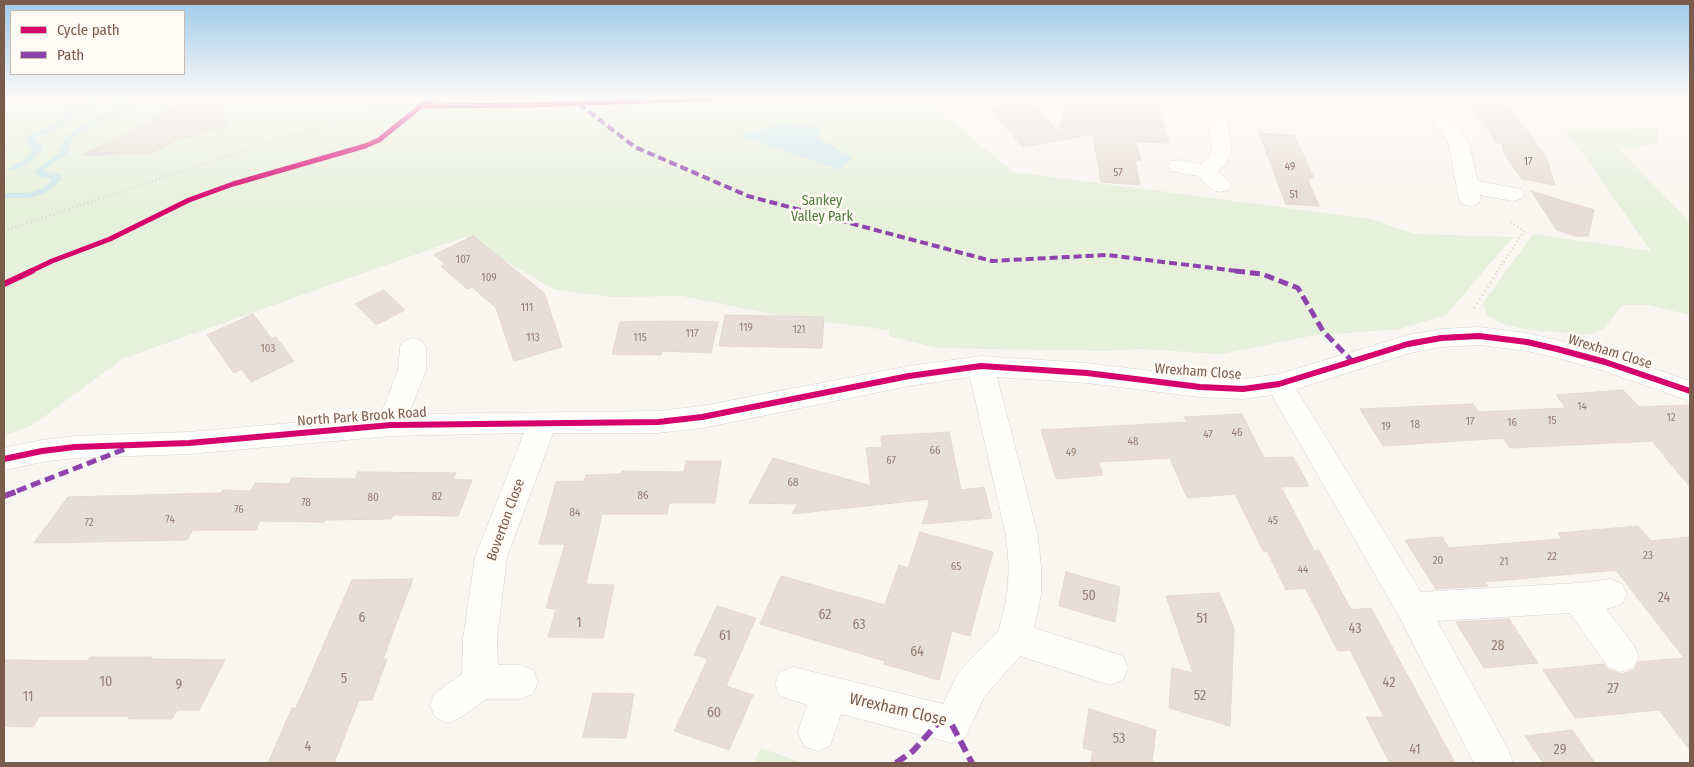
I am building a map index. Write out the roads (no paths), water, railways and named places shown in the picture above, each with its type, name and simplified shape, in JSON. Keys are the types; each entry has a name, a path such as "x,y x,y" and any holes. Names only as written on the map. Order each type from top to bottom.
{"street":[{"path":"1179,166 1213,178 1222,151 1219,133"},
{"path":"1451,133 1458,141 1469,193 1513,194"},
{"name":"Wrexham Close","path":"753,407 908,376 981,366 1087,373 1200,387 1243,389 1279,384 1408,344 1441,338 1479,336 1557,349 1605,362 1690,391"},
{"name":"North Park Brook Road","path":"391,425 412,370 413,346"},
{"name":"Wrexham Close","path":"793,684 952,725 971,685 1014,638 1024,595 1025,567 1022,536 981,366"},
{"path":"1279,384 1412,607 1494,763"},
{"name":"North Park Brook Road","path":"4,459 42,451 75,447 189,444 391,425 658,422 702,417 753,407"},
{"name":"Boverton Close","path":"480,682 480,639 491,557 543,422"},
{"path":"1412,607 1594,596 1621,656"},
{"path":"1014,638 1110,668"},
{"path":"448,705 480,682 520,682"},
{"path":"817,732 829,694"}],"water":[{"path":"35,133 46,133 35,138 35,141 41,144 42,149 33,160 16,170 9,169 25,159 32,151 31,147 24,141 28,136"},
{"path":"71,133 79,133 72,140 69,152 45,169 45,171 61,175 62,180 45,193 29,198 4,198 4,193 30,193 45,187 51,182 51,179 35,175 34,171 59,153 63,141"},
{"path":"750,133 819,133 820,139 852,157 840,170 740,136"}],"park label":[{"name":"Sankey Valley Park","path":"822,210"}]}
